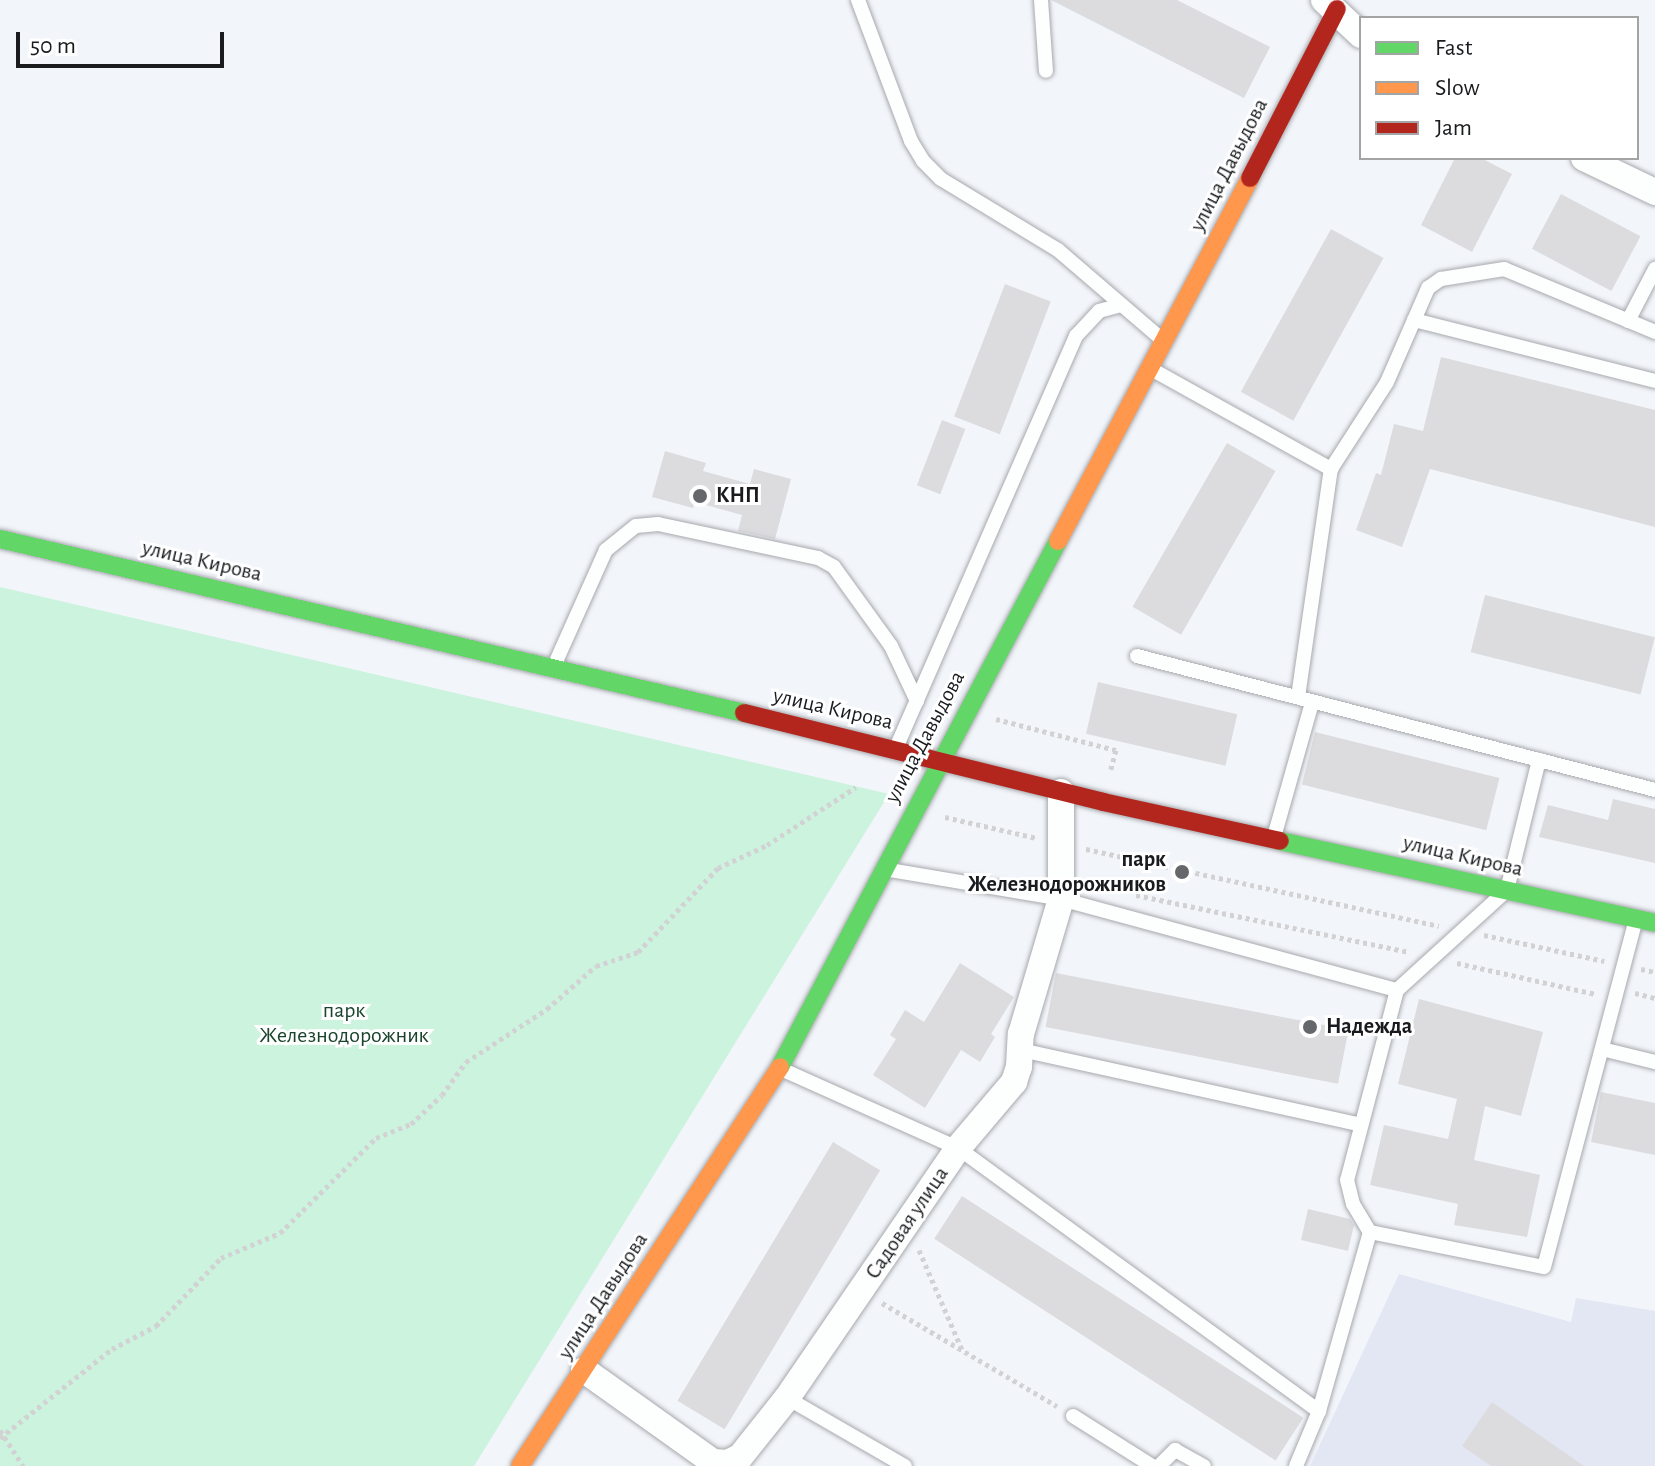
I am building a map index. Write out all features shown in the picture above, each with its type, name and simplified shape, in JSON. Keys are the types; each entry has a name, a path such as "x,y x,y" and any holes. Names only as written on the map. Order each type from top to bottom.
{"main road":[{"name":"улица Давыдова","path":"520,1466 779,1068 940,759 1165,342 1333,3"},
{"name":"улица Кирова","path":"0,539 895,748 1061,792 1646,921"}],"street":[{"path":"1333,3 1359,33"},
{"path":"1588,160 1655,192"},
{"name":"Садовая улица","path":"584,1370 713,1462 727,1463 740,1457 787,1398 958,1148 1014,1082 1021,1034 1061,899 1061,792"}],"lane":[{"path":"858,0 911,141 923,161 941,179 1058,250 1165,342"},
{"path":"1041,0 1046,71"},
{"path":"1273,839 1305,700 1331,469 1387,382 1428,288 1441,279 1504,269 1655,332"},
{"path":"1628,321 1655,269"},
{"path":"895,748 1076,336 1099,311 1121,305"},
{"path":"1414,320 1655,381"},
{"path":"1151,368 1331,469"},
{"path":"552,669 606,550 636,526 658,524 818,558 834,567 897,655 917,701"},
{"path":"1137,656 1655,790"},
{"path":"1296,1466 1319,1411 1370,1232 1353,1204 1347,1180 1397,990 1507,890 1539,760"},
{"path":"882,869 1061,899 1397,990"},
{"path":"1370,1232 1544,1267 1624,966 1646,921"},
{"path":"1602,1049 1655,1062"},
{"path":"1021,1050 1361,1125"},
{"path":"779,1068 958,1148 1319,1411"},
{"path":"787,1398 905,1466"},
{"path":"1073,1416 1152,1466"},
{"path":"1159,1466 1175,1450 1204,1466"}],"path":[{"path":"23,1466 1,1434 112,1349 156,1326 221,1258 280,1233 376,1138 411,1124 442,1095 466,1062 547,1009 596,966 638,952 718,868 767,845 856,787"},
{"path":"913,810 1655,972"},
{"path":"1123,892 1616,998"},
{"path":"899,1235 923,1253 962,1350"},
{"path":"861,1291 1073,1416"}],"shaded area":[{"path":"1399,1274 1571,1322 1576,1298 1655,1311 1655,1466 1310,1466"}],"green space":[{"name":"парк Железнодорожник","path":"0,587 889,794 474,1466 0,1466"}],"building":[{"path":"1051,0 1177,0 1270,47 1244,98"},
{"path":"1454,160 1485,160 1512,174 1472,252 1421,225"},
{"path":"1561,194 1640,236 1611,291 1532,249"},
{"path":"1331,229 1383,258 1293,421 1241,392"},
{"path":"1005,284 1051,302 1000,434 954,417"},
{"path":"1441,357 1655,410 1655,527 1430,469 1402,547 1356,530 1376,473 1381,475 1394,424 1423,431"},
{"path":"942,420 965,429 940,494 917,485"},
{"path":"1227,443 1275,471 1181,635 1132,607"},
{"path":"665,451 706,463 703,471 750,484 754,469 791,479 775,539 738,531 742,515 695,502 693,508 652,497"},
{"path":"1485,595 1655,637 1641,695 1471,652"},
{"path":"1098,682 1237,714 1225,766 1086,734"},
{"path":"1315,732 1499,778 1486,830 1302,784"},
{"path":"1613,799 1655,809 1655,863 1539,837 1548,805 1608,820"},
{"path":"960,963 1014,997 991,1034 995,1037 980,1062 961,1050 925,1108 873,1075 896,1039 890,1035 905,1010 924,1022"},
{"path":"1056,973 1349,1030 1338,1084 1046,1027"},
{"path":"1419,999 1543,1032 1521,1116 1485,1106 1474,1160 1540,1175 1527,1237 1454,1225 1458,1204 1370,1185 1384,1125 1448,1139 1457,1099 1398,1084"},
{"path":"1601,1092 1655,1103 1655,1155 1591,1142"},
{"path":"833,1142 880,1170 725,1429 677,1401"},
{"path":"962,1196 1303,1418 1276,1460 934,1239"},
{"path":"1308,1209 1350,1219 1354,1225 1348,1251 1301,1240"},
{"path":"1492,1402 1584,1466 1491,1466 1462,1446"}],"traffic: fast":[{"path":"0,539 744,713"},
{"path":"780,1067 1058,541"},
{"path":"1280,841 1655,923"}],"traffic: slow":[{"path":"1058,541 1250,178"},
{"path":"520,1466 780,1067"}],"traffic: jam":[{"path":"1250,178 1337,9"},
{"path":"744,713 1103,802 1280,841"}],"place":[{"name":"КНП","path":"700,496"},
{"name":"парк Железнодорожников","path":"1182,872"},
{"name":"Надежда","path":"1310,1027"}]}
